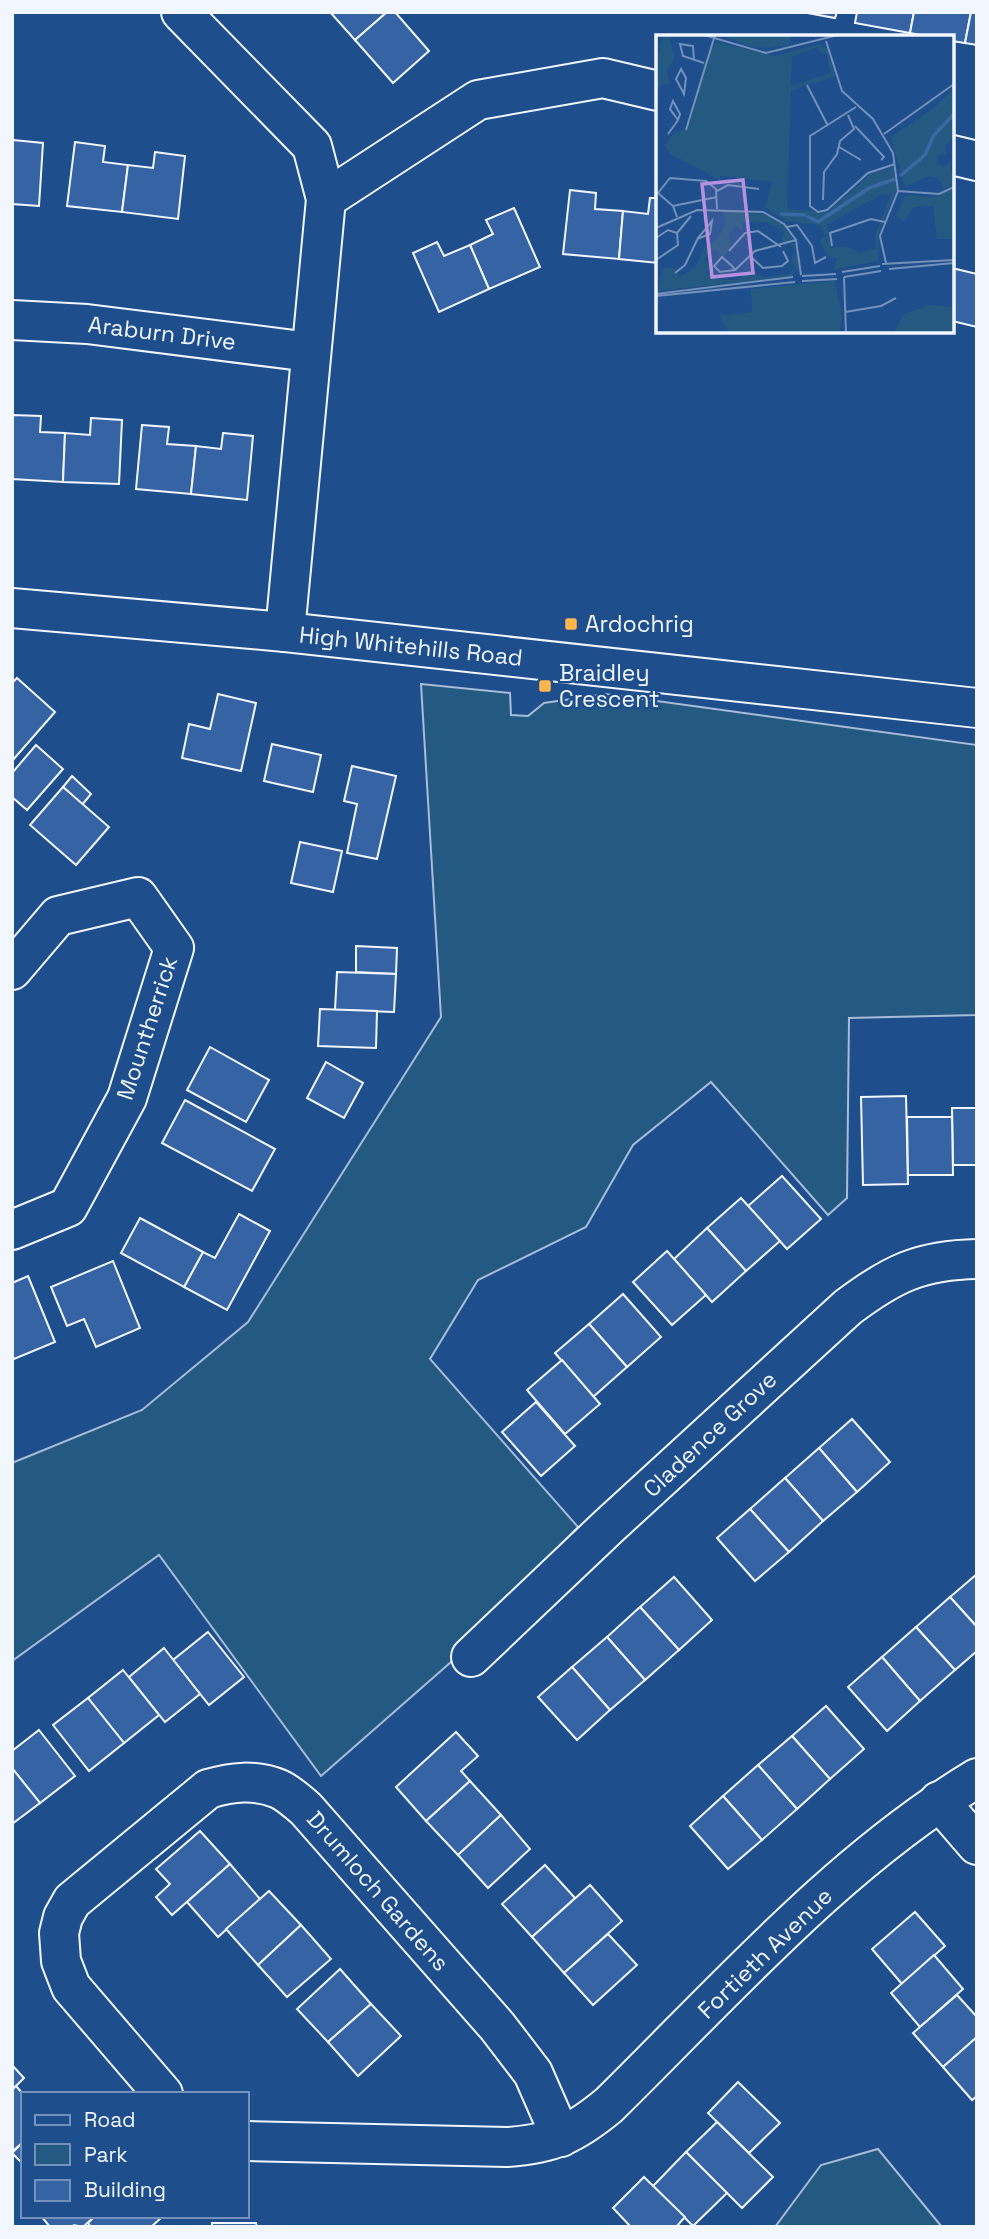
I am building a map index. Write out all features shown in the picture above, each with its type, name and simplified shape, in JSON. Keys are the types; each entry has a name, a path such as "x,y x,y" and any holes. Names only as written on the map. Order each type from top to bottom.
{"street":[{"path":"181,12 312,146 326,199 285,632"},
{"path":"326,199 478,100 604,78 656,90"},
{"path":"954,155 977,161"},
{"name":"Araburn Drive","path":"12,320 87,324 310,352"},
{"name":"High Whitehills Road","path":"12,608 285,632 977,708"},
{"name":"Mountherrick","path":"12,970 58,916 138,897 174,948 127,1098 68,1207 12,1230"},
{"name":"Cladence Grove","path":"471,1657 610,1525 848,1307 876,1286 900,1273 930,1264 977,1259"},
{"name":"Fortieth Avenue","path":"561,2137 585,2125 609,2105 788,1927 871,1853 939,1801 977,1778"},
{"name":"Drumloch Gardens","path":"161,2092 71,1987 61,1961 59,1933 63,1917 72,1901 208,1789 232,1782 255,1782 281,1789 306,1808 497,2026 533,2073 561,2137"},
{"path":"939,1801 977,1845"},
{"path":"248,2141 507,2147 535,2146 561,2137"}],"green space":[{"path":"421,684 510,693 511,715 528,716 544,703 606,694 977,745 977,1015 849,1018 847,1198 828,1215 711,1082 633,1145 586,1227 478,1280 430,1359 578,1527 451,1662 321,1776 159,1555 12,1661 12,1463 142,1410 248,1322 441,1017"},
{"path":"878,2149 942,2227 775,2227 821,2165"}],"building":[{"path":"330,12 387,12 355,40"},
{"path":"387,12 395,12 429,51 393,83 355,40"},
{"path":"802,12 837,12 835,18"},
{"path":"857,12 914,12 910,33 855,23"},
{"path":"914,12 971,12 965,43 954,41 954,35 910,33"},
{"path":"971,12 977,12 977,45 965,43"},
{"path":"13,140 43,143 39,206 12,204"},
{"path":"75,142 105,146 103,162 128,165 122,212 67,206"},
{"path":"155,152 185,156 178,219 122,212 128,165 153,168"},
{"path":"570,190 596,193 595,209 623,211 619,259 563,254"},
{"path":"650,198 656,198 656,263 619,259 623,211 648,214"},
{"path":"514,208 540,267 489,289 470,245 493,234 486,220"},
{"path":"437,242 444,256 470,245 489,289 439,312 413,253"},
{"path":"954,268 977,274 977,327 954,321"},
{"path":"12,415 41,416 40,432 65,433 63,482 12,479"},
{"path":"91,418 122,420 119,484 63,482 65,433 90,435"},
{"path":"142,425 169,427 167,444 196,446 191,494 136,489"},
{"path":"223,433 253,436 247,500 191,494 196,446 221,449"},
{"path":"17,678 55,712 12,761 12,683"},
{"path":"218,694 256,703 241,771 182,758 189,724 210,729"},
{"path":"272,744 321,755 313,792 264,781"},
{"path":"36,745 63,769 27,810 12,797 12,773"},
{"path":"352,766 396,776 377,859 347,853 357,804 344,801"},
{"path":"72,776 91,794 82,805 63,787"},
{"path":"63,787 109,827 76,865 30,825"},
{"path":"300,842 342,851 333,892 291,883"},
{"path":"356,946 397,948 396,974 356,972"},
{"path":"337,972 396,974 394,1012 335,1010"},
{"path":"320,1009 377,1011 376,1048 318,1046"},
{"path":"210,1047 269,1080 246,1122 187,1090"},
{"path":"326,1062 363,1083 344,1118 307,1098"},
{"path":"906,1096 908,1184 863,1185 861,1097"},
{"path":"185,1100 275,1149 252,1191 162,1143"},
{"path":"952,1108 977,1108 977,1165 953,1165"},
{"path":"907,1117 952,1117 953,1175 908,1175"},
{"path":"782,1176 821,1219 787,1249 748,1206"},
{"path":"741,1198 780,1241 746,1271 707,1228"},
{"path":"239,1214 270,1231 227,1310 184,1287 203,1252 215,1258"},
{"path":"140,1218 203,1252 184,1287 121,1253"},
{"path":"707,1228 746,1271 712,1302 674,1259"},
{"path":"667,1251 706,1295 672,1325 633,1282"},
{"path":"113,1261 140,1328 96,1347 84,1319 67,1326 51,1287"},
{"path":"28,1276 55,1342 14,1359 12,1283"},
{"path":"623,1294 661,1337 627,1367 589,1324"},
{"path":"589,1324 627,1367 593,1397 555,1353"},
{"path":"562,1360 600,1404 565,1434 527,1390"},
{"path":"536,1402 575,1446 541,1476 502,1432"},
{"path":"852,1419 890,1462 857,1492 819,1448"},
{"path":"819,1448 857,1492 823,1521 785,1478"},
{"path":"785,1478 823,1521 789,1552 750,1509"},
{"path":"750,1509 789,1552 755,1581 717,1538"},
{"path":"977,1574 977,1627 950,1597"},
{"path":"674,1577 712,1620 679,1650 640,1607"},
{"path":"950,1597 977,1627 977,1651 955,1670 916,1627"},
{"path":"640,1607 679,1650 645,1680 607,1637"},
{"path":"916,1627 955,1670 920,1701 882,1657"},
{"path":"208,1632 244,1677 209,1705 173,1660"},
{"path":"607,1637 645,1680 610,1710 572,1667"},
{"path":"164,1648 200,1694 165,1722 129,1677"},
{"path":"882,1657 920,1701 887,1731 848,1687"},
{"path":"572,1667 610,1710 577,1740 538,1697"},
{"path":"123,1670 159,1715 124,1743 88,1698"},
{"path":"88,1698 124,1743 89,1771 53,1725"},
{"path":"826,1706 864,1749 830,1779 792,1736"},
{"path":"39,1730 75,1776 40,1803 12,1768 12,1751"},
{"path":"456,1732 478,1756 461,1771 470,1781 426,1821 396,1787"},
{"path":"792,1736 830,1779 797,1809 758,1765"},
{"path":"758,1765 797,1809 762,1840 723,1796"},
{"path":"12,1768 40,1803 12,1824"},
{"path":"470,1781 501,1815 458,1855 426,1821"},
{"path":"723,1796 762,1840 728,1869 690,1826"},
{"path":"501,1815 530,1849 488,1888 458,1855"},
{"path":"200,1831 230,1864 172,1915 156,1897 170,1884 156,1869"},
{"path":"230,1864 260,1899 218,1937 187,1902"},
{"path":"545,1865 575,1898 532,1937 502,1904"},
{"path":"590,1885 622,1921 564,1973 532,1937"},
{"path":"269,1891 301,1925 258,1965 226,1929"},
{"path":"915,1912 945,1946 902,1984 872,1949"},
{"path":"301,1925 331,1959 287,1997 258,1965"},
{"path":"608,1934 637,1965 593,2005 564,1973"},
{"path":"934,1955 963,1989 920,2027 891,1993"},
{"path":"340,1969 371,2004 328,2042 297,2009"},
{"path":"957,1995 977,2017 977,2037 943,2067 913,2033"},
{"path":"371,2004 401,2036 358,2076 328,2042"},
{"path":"977,2037 977,2096 972,2100 943,2067"},
{"path":"12,2065 24,2078 12,2090"},
{"path":"738,2082 780,2123 749,2153 708,2113"},
{"path":"16,2086 21,2092 21,2144 12,2152 12,2090"},
{"path":"717,2122 773,2177 742,2208 686,2152"},
{"path":"21,2144 21,2162 12,2153"},
{"path":"686,2152 727,2193 693,2226 653,2186"},
{"path":"644,2177 685,2217 676,2227 631,2227 613,2208"},
{"path":"43,2218 93,2218 83,2227 50,2227"},
{"path":"93,2218 161,2218 151,2227 91,2227 88,2223"},
{"path":"212,2223 256,2223 257,2227 212,2227"}],"place":[{"name":"Ardochrig","path":"571,624"},
{"name":"Braidley Crescent","path":"545,686"}]}
